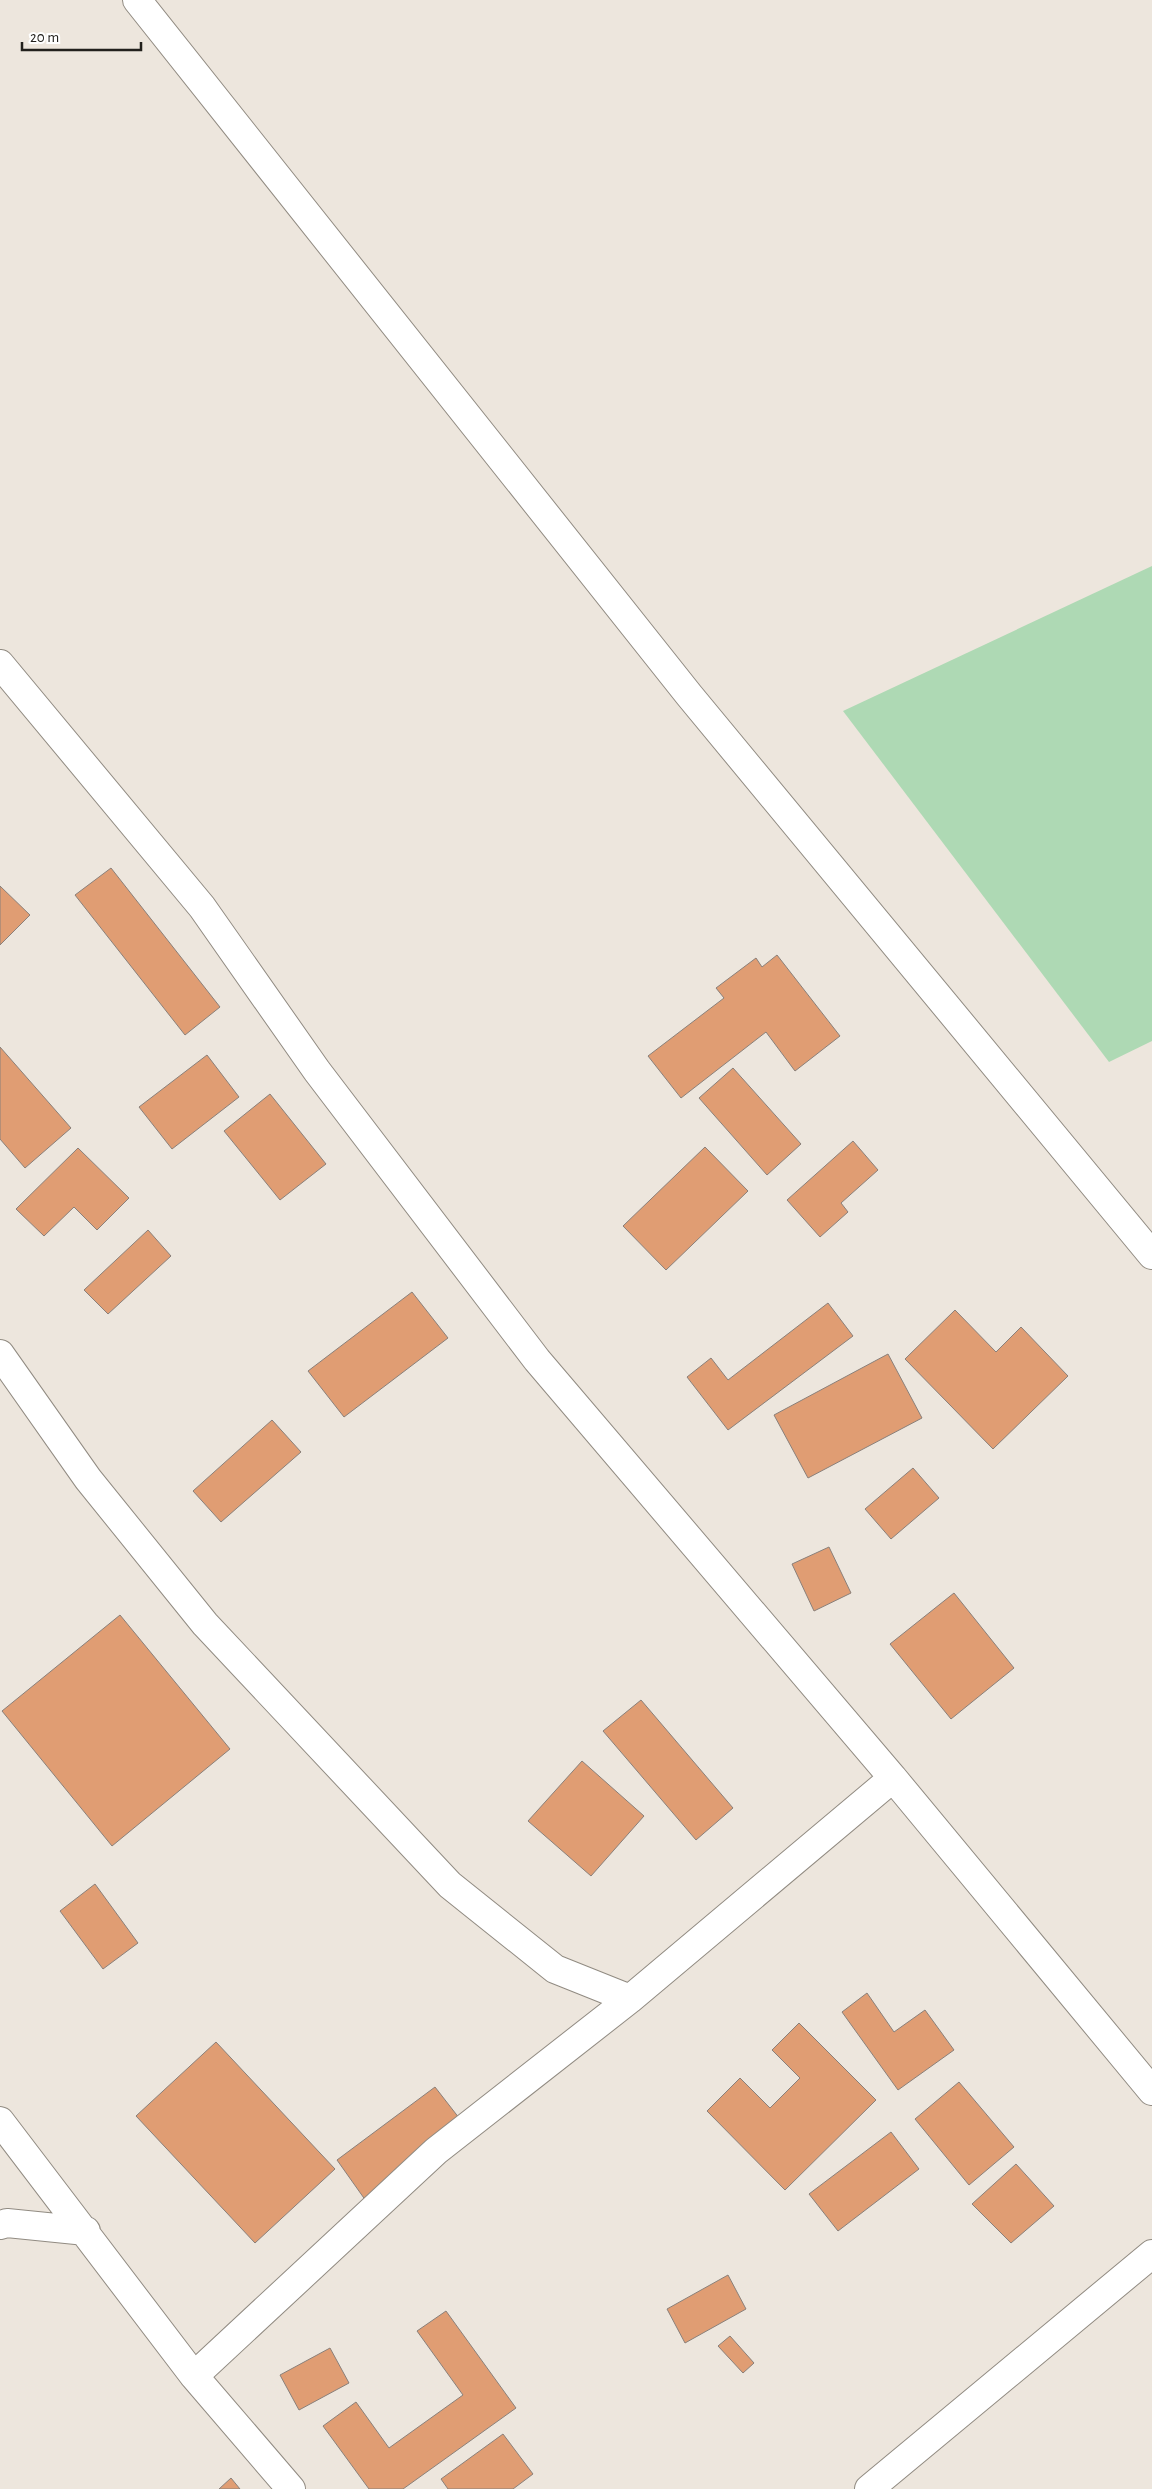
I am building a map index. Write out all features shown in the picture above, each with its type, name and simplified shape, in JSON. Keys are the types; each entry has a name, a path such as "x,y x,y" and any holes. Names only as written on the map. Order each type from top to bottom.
{"street":[{"path":"137,0 689,695 1152,1255"},
{"path":"0,664 202,907 317,1071 537,1360 893,1778 1152,2091"},
{"path":"0,1354 88,1479 205,1624 450,1885 555,1970 630,1999"},
{"path":"194,2376 436,2151 630,1999 893,1778"},
{"path":"0,2121 86,2231 194,2376 291,2489"},
{"path":"0,2225 7,2223 86,2231"},
{"path":"870,2489 1152,2254"}],"green space":[{"path":"1152,566 1152,1041 1109,1062 843,711"}],"building":[{"path":"111,868 220,1007 185,1035 75,895"},
{"path":"0,886 30,915 0,945"},
{"path":"777,955 840,1036 795,1071 766,1032 681,1098 648,1056 724,998 716,988 756,958 762,967"},
{"path":"0,1047 71,1128 25,1168 0,1139"},
{"path":"207,1055 239,1097 172,1149 139,1107"},
{"path":"733,1068 801,1144 767,1175 699,1098"},
{"path":"270,1094 326,1164 280,1200 224,1131"},
{"path":"853,1141 878,1170 841,1203 848,1212 820,1237 787,1200"},
{"path":"705,1147 748,1191 666,1270 623,1226"},
{"path":"78,1148 129,1198 97,1230 74,1207 44,1236 16,1209"},
{"path":"148,1230 171,1256 108,1314 84,1290"},
{"path":"412,1292 448,1338 344,1417 308,1371"},
{"path":"828,1303 853,1336 728,1430 687,1377 711,1358 728,1380"},
{"path":"955,1310 996,1352 1021,1327 1068,1376 993,1449 905,1359"},
{"path":"888,1354 922,1418 808,1478 774,1415"},
{"path":"272,1420 301,1452 221,1522 193,1491"},
{"path":"913,1468 939,1498 891,1539 865,1509"},
{"path":"829,1547 851,1593 814,1611 792,1564"},
{"path":"954,1593 1014,1668 951,1719 890,1644"},
{"path":"120,1615 230,1749 112,1846 2,1711"},
{"path":"641,1700 733,1808 696,1840 603,1731"},
{"path":"582,1761 644,1816 591,1876 528,1821"},
{"path":"95,1884 138,1943 103,1969 60,1911"},
{"path":"867,1993 894,2032 925,2010 954,2050 898,2090 842,2012"},
{"path":"799,2023 876,2100 785,2190 707,2111 740,2078 770,2108 800,2078 772,2050"},
{"path":"216,2042 335,2169 255,2243 136,2116"},
{"path":"959,2082 1014,2147 969,2185 915,2119"},
{"path":"435,2087 463,2123 366,2201 337,2160"},
{"path":"891,2132 919,2169 838,2231 809,2194"},
{"path":"1016,2164 1054,2206 1011,2243 972,2204"},
{"path":"728,2275 746,2309 685,2343 667,2309"},
{"path":"446,2311 516,2408 403,2489 369,2489 323,2426 356,2402 389,2448 463,2395 417,2331"},
{"path":"730,2336 754,2363 743,2373 718,2346"},
{"path":"330,2348 349,2383 299,2410 280,2375"},
{"path":"503,2434 533,2474 513,2489 448,2489 441,2479"},
{"path":"231,2478 240,2489 219,2489"}]}
